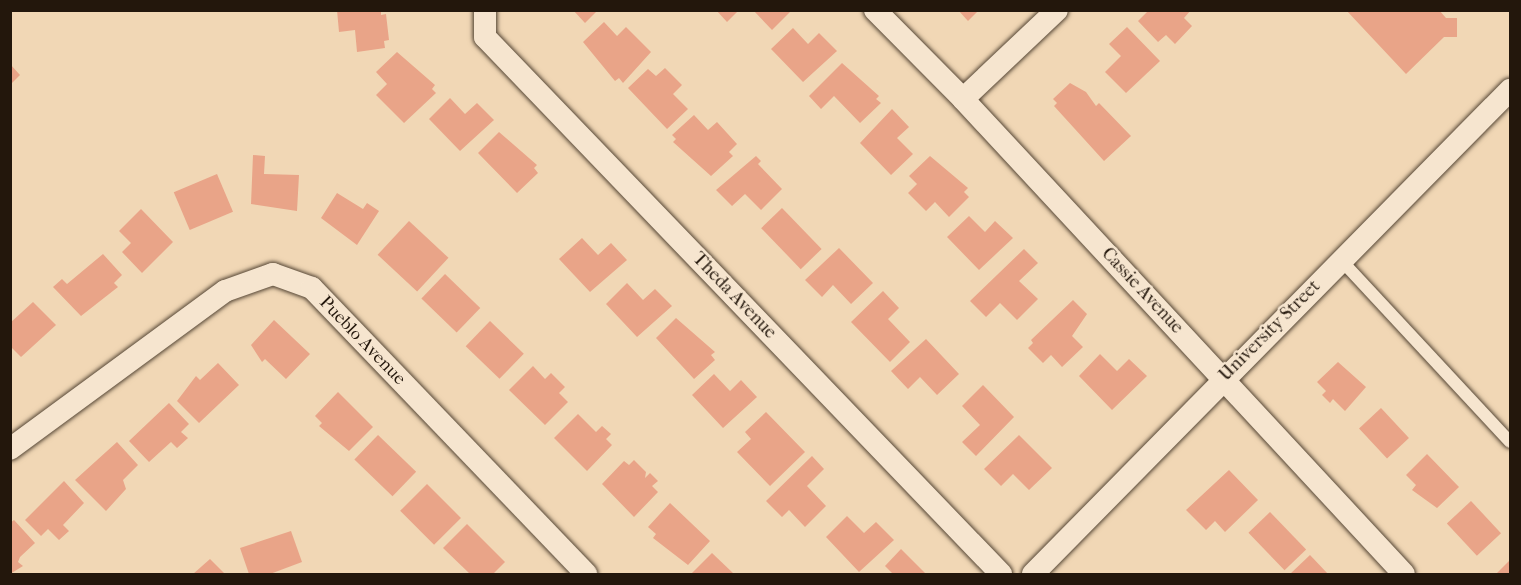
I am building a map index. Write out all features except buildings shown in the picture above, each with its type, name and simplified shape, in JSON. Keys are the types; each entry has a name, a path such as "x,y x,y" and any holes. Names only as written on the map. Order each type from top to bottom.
{"street":[{"name":"Theda Avenue","path":"485,10 485,37 1001,574"},
{"name":"Cassie Avenue","path":"876,10 963,99 1404,574"},
{"path":"963,99 1057,10"},
{"name":"University Street","path":"1033,574 1223,378 1510,90"},
{"name":"Pueblo Avenue","path":"10,449 225,291 273,274 312,288 586,574"}],"lane":[{"path":"1341,260 1510,441"}]}
